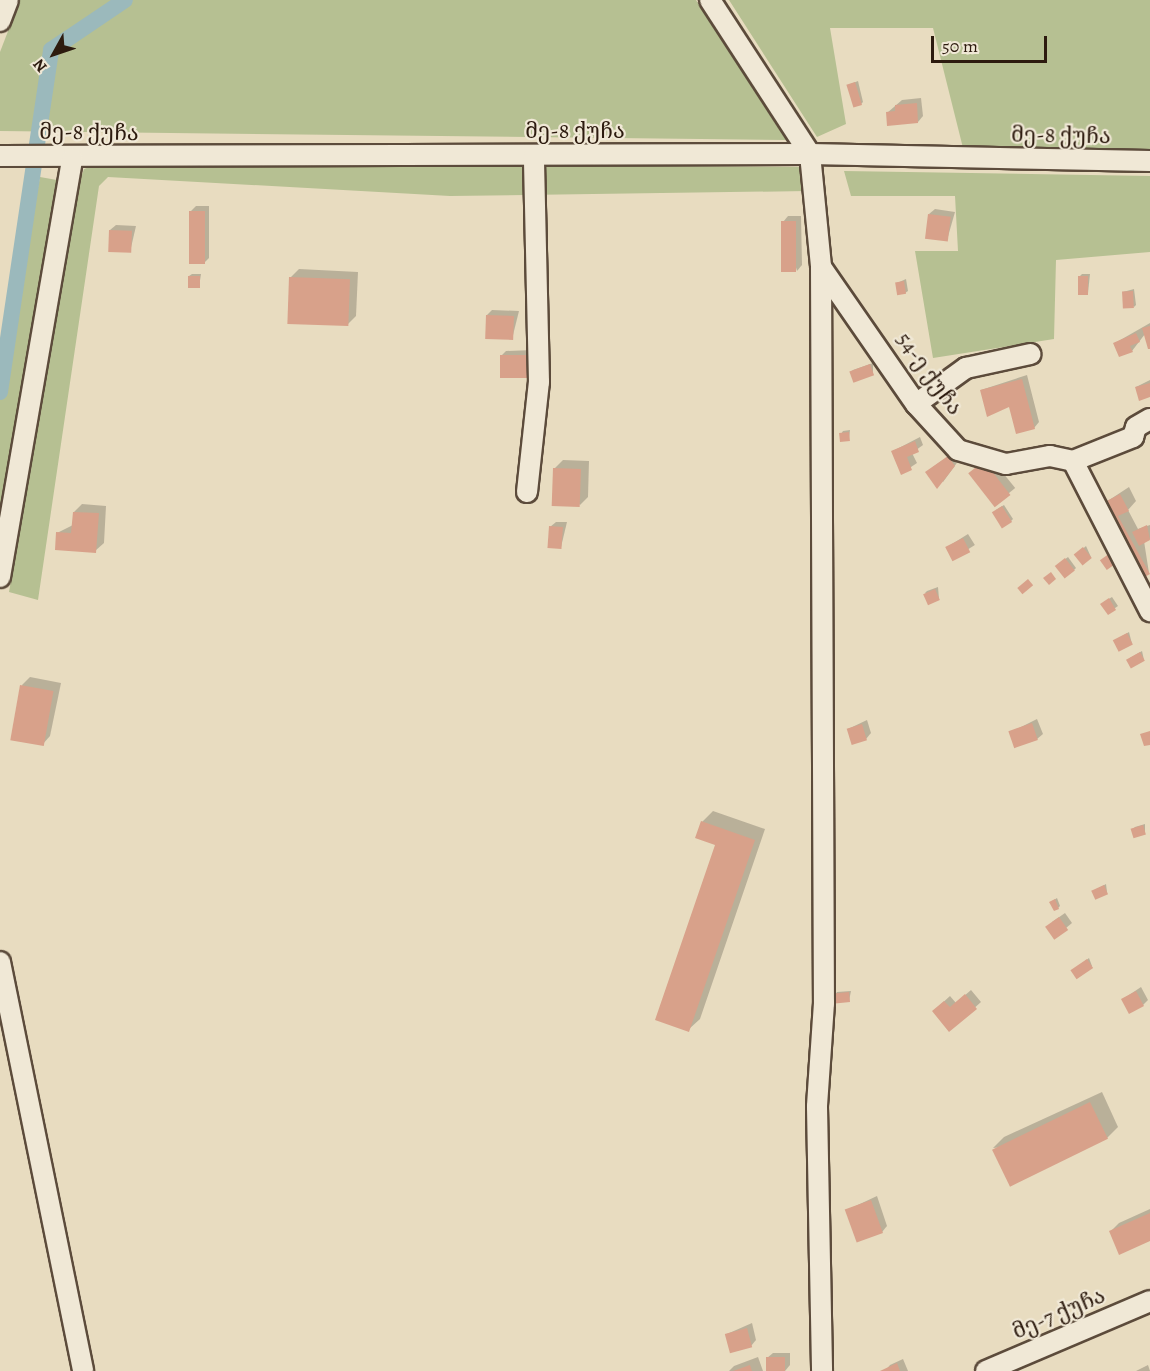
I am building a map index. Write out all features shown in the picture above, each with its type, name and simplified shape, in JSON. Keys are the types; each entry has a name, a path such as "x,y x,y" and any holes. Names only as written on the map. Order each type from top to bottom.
{"street":[{"path":"0,21 8,0"},
{"path":"710,0 810,154 821,267 824,1003 817,1107 822,1371"},
{"name":"მე-8 ქუჩა","path":"0,156 72,158 810,154 1150,161"},
{"path":"527,492 539,382 534,156"},
{"path":"0,577 72,158"},
{"name":"54-ე ქუჩა","path":"821,267 916,404 958,450 1006,464 1050,456 1073,461"},
{"path":"916,404 966,368 1031,354"},
{"path":"1150,418 1136,427 1133,437 1073,461 1150,611"},
{"path":"0,962 83,1371"},
{"name":"მე-7 ქუჩა","path":"986,1371 1150,1300"}],"green space":[{"path":"20,0 696,0 786,140 0,131 0,52"},
{"path":"729,0 1150,0 1150,153 963,148 933,28 830,28 846,124 817,137"},
{"path":"100,163 806,167 807,191 450,196 108,177 99,186 38,600 9,592 79,183 84,169"},
{"path":"844,171 1150,176 1150,252 1056,260 1054,339 933,358 915,251 958,251 955,196 851,196"},
{"path":"40,177 68,182 0,537 0,387"}],"building":[{"path":"855,82 862,105 853,108 846,85"},
{"path":"917,103 918,123 887,126 886,112 895,111 895,105"},
{"path":"189,211 205,211 205,264 189,264"},
{"path":"928,214 951,217 948,242 925,239"},
{"path":"781,221 796,221 796,272 781,272"},
{"path":"109,230 132,231 131,253 108,252"},
{"path":"188,276 200,276 200,288 188,288"},
{"path":"1078,276 1088,276 1088,295 1078,295"},
{"path":"289,277 350,279 348,326 287,324"},
{"path":"904,281 906,294 897,295 895,282"},
{"path":"1133,291 1134,308 1123,309 1122,292"},
{"path":"486,315 514,316 513,340 485,339"},
{"path":"1150,326 1150,349 1148,349 1142,328"},
{"path":"1136,333 1140,342 1130,346 1133,352 1119,357 1113,343"},
{"path":"500,355 528,355 528,378 500,378"},
{"path":"870,364 874,375 853,383 849,372"},
{"path":"1022,379 1035,429 1016,434 1009,407 987,417 980,390"},
{"path":"1150,383 1150,397 1139,401 1135,387"},
{"path":"849,432 850,441 840,442 839,433"},
{"path":"915,441 919,452 907,457 912,470 901,475 891,451"},
{"path":"948,456 955,466 937,489 925,472"},
{"path":"984,461 1010,495 995,507 968,473"},
{"path":"553,468 581,469 580,507 552,506"},
{"path":"1120,494 1129,511 1118,516 1150,574 1141,579 1101,504"},
{"path":"1002,506 1012,522 1002,528 992,512"},
{"path":"73,512 99,513 96,553 55,550 56,532 71,533"},
{"path":"1147,525 1150,540 1139,546 1132,532"},
{"path":"549,526 563,527 561,549 547,548"},
{"path":"963,538 970,552 952,561 945,547"},
{"path":"1083,547 1092,558 1082,565 1074,555"},
{"path":"1113,551 1120,561 1107,570 1100,560"},
{"path":"1065,558 1075,571 1065,579 1055,566"},
{"path":"1051,572 1056,579 1049,585 1043,578"},
{"path":"1028,579 1033,585 1022,594 1017,588"},
{"path":"935,589 940,600 928,605 923,594"},
{"path":"1109,598 1116,610 1108,615 1100,604"},
{"path":"1127,633 1133,645 1119,652 1113,640"},
{"path":"1140,652 1145,661 1131,669 1126,660"},
{"path":"20,685 53,691 44,746 10,740"},
{"path":"1032,723 1038,740 1014,748 1008,731"},
{"path":"862,724 867,740 852,745 847,729"},
{"path":"1150,731 1150,745 1144,746 1140,734"},
{"path":"701,821 755,840 689,1032 655,1020 715,845 695,838"},
{"path":"1143,825 1146,835 1133,838 1131,829"},
{"path":"1104,885 1108,894 1095,900 1091,891"},
{"path":"1055,899 1059,909 1054,911 1049,902"},
{"path":"1059,917 1068,930 1054,940 1045,927"},
{"path":"1087,959 1093,968 1077,979 1070,970"},
{"path":"1136,991 1144,1006 1129,1014 1121,999"},
{"path":"849,992 850,1002 835,1004 834,994"},
{"path":"965,994 977,1009 949,1032 932,1011 944,1001 950,1007"},
{"path":"1090,1102 1108,1139 1010,1187 992,1150"},
{"path":"871,1200 883,1233 857,1242 845,1210"},
{"path":"1150,1213 1150,1241 1119,1255 1109,1231"},
{"path":"747,1328 752,1347 730,1353 725,1334"},
{"path":"766,1357 785,1357 785,1371 766,1371"},
{"path":"897,1363 900,1371 880,1371"},
{"path":"750,1365 752,1371 733,1371"}],"waterway":[{"path":"0,392 51,50 125,0"}]}
